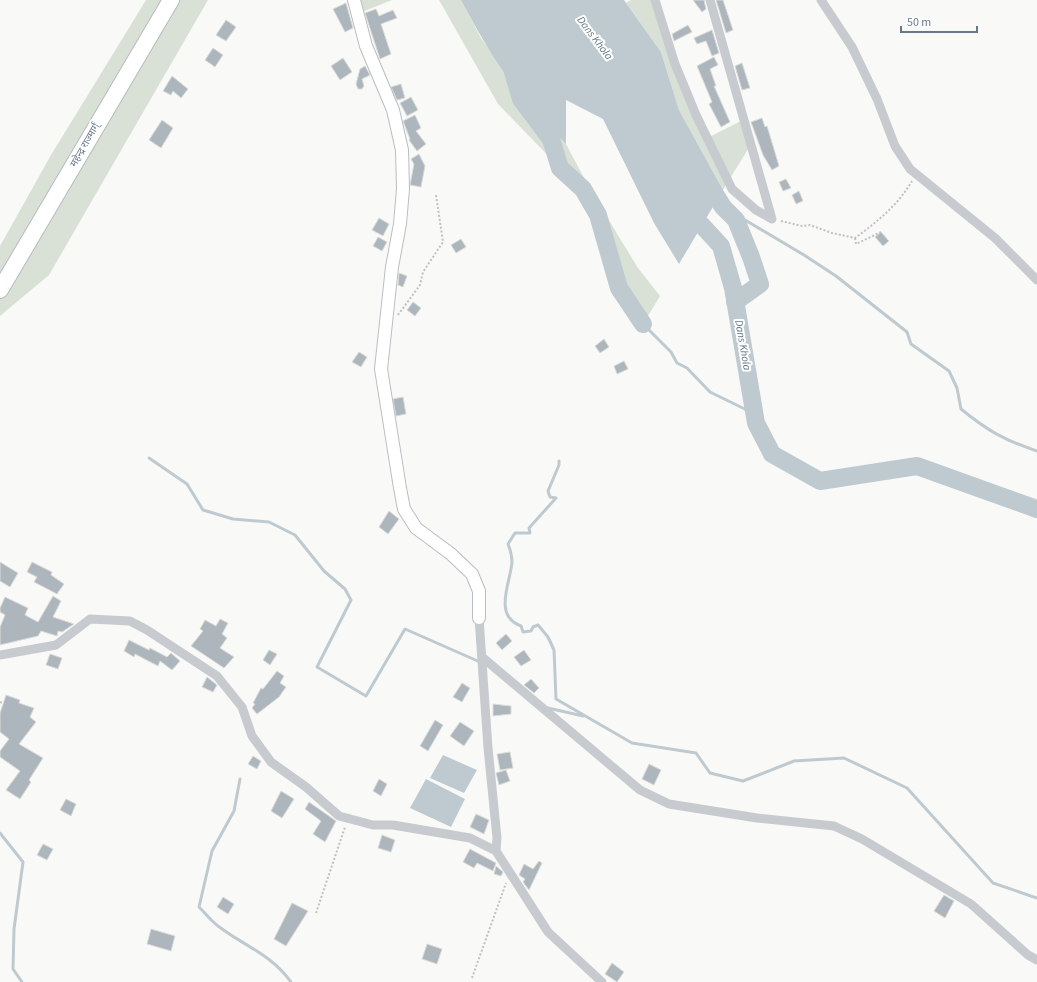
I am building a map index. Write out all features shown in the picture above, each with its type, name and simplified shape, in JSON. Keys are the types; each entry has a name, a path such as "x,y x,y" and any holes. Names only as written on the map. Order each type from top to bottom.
{"highway":[{"name":"महेन्द्र राज्मार्ग्","path":"0,290 170,0"}],"street":[{"path":"354,0 366,46 393,110 402,150 403,189 400,224 392,267 381,369 400,488 404,509 416,528 451,554 472,574 479,591 479,618 488,748 497,838 496,850"},
{"path":"655,0 676,64 696,115 732,189 756,210 772,219"},
{"path":"710,0 772,219"},
{"path":"821,0 852,47 877,99 895,146 910,169 995,238 1037,280"},
{"path":"0,655 56,645 90,618 130,621 147,630 217,676 242,707 252,736 271,762 306,787 339,816 373,824 393,825 470,838 496,850 548,932 602,982"},
{"path":"482,657 640,790 669,804 757,818 834,826 862,839 971,904 1028,955 1037,960"}],"path":[{"path":"772,219 802,226 810,225 821,230 855,238 877,223 905,194 916,173"},
{"path":"396,317 420,285 423,272 443,242 439,205 436,194"},
{"path":"855,238 856,244 881,232"},
{"path":"316,913 347,818"},
{"path":"472,978 510,873"}],"shaded area":[{"path":"146,0 208,0 49,275 0,316 0,246 51,155"},
{"path":"354,0 392,0 357,14"},
{"path":"439,0 461,0 481,38 521,94 553,133 566,144 591,191 638,268 660,296 643,324 619,288 598,215 583,189 560,168 498,104"},
{"path":"631,0 655,0 707,138 745,119 753,141 723,190 679,110 661,52 626,3"}],"water":[{"path":"461,0 624,0 661,52 679,110 723,190 679,264 654,223 603,119 566,100 566,144 535,112 507,77 471,20"},
{"path":"443,755 477,770 464,793 430,778"},
{"path":"426,779 465,799 451,827 410,808"}],"building":[{"path":"693,0 704,0 706,9 702,12"},
{"path":"716,0 723,0 733,30 726,33"},
{"path":"346,3 353,28 345,32 333,9"},
{"path":"376,9 379,16 393,10 397,18 381,24 391,54 380,59 365,13"},
{"path":"226,20 236,27 226,41 216,35"},
{"path":"688,25 692,32 674,41 672,34"},
{"path":"712,30 719,53 712,56 706,41 697,44 694,38"},
{"path":"213,48 223,55 215,67 205,60"},
{"path":"714,57 718,65 710,69 716,86 714,86 730,122 721,127 709,104 712,102 697,66"},
{"path":"343,58 352,72 340,80 331,66"},
{"path":"742,63 750,88 742,90 735,66"},
{"path":"365,66 370,75 362,79 364,86 362,89 358,89 356,84 360,69"},
{"path":"172,76 188,89 181,98 173,91 171,95 163,91"},
{"path":"401,84 405,98 397,100 391,87"},
{"path":"411,97 418,110 407,116 400,103"},
{"path":"415,115 421,128 416,131 426,144 417,151 409,140 410,139 403,121"},
{"path":"762,118 765,127 767,126 779,166 772,170 763,155 751,122"},
{"path":"162,120 173,128 161,148 149,140"},
{"path":"419,154 425,166 421,187 410,185 414,164 411,159"},
{"path":"786,179 791,188 783,191 779,182"},
{"path":"799,191 803,201 796,204 792,195"},
{"path":"379,218 389,224 383,236 372,230"},
{"path":"881,232 889,241 883,246 875,237"},
{"path":"378,237 387,242 382,251 373,246"},
{"path":"461,239 466,247 456,253 451,245"},
{"path":"399,273 407,276 403,287 398,285"},
{"path":"413,302 421,308 415,316 407,310"},
{"path":"604,339 609,347 600,353 595,346"},
{"path":"359,352 367,357 361,367 352,362"},
{"path":"624,361 628,369 617,374 614,366"},
{"path":"403,397 406,414 396,416 393,399"},
{"path":"389,511 399,519 388,534 379,527"},
{"path":"0,562 18,573 10,587 0,581"},
{"path":"32,562 52,572 51,575 64,584 57,594 34,582 37,577 27,572"},
{"path":"53,596 61,601 53,617 74,624 62,632 58,631 57,636 41,631 38,636 0,645 0,627 5,615 0,612 0,608 5,597 28,608 25,615 38,622"},
{"path":"220,619 228,623 222,634 227,638 220,648 234,657 224,668 191,646 203,631 200,629 205,620 216,626"},
{"path":"506,634 512,641 502,650 496,643"},
{"path":"129,640 149,650 150,648 167,657 171,653 180,661 172,670 160,661 158,666 135,654 134,657 124,651"},
{"path":"269,650 277,654 270,665 263,660"},
{"path":"524,650 531,660 521,666 514,657"},
{"path":"50,654 62,658 58,669 46,665"},
{"path":"277,671 284,676 280,683 286,687 279,697 257,714 252,708 255,704 253,703 261,688 263,689"},
{"path":"207,677 217,685 213,692 202,687"},
{"path":"531,679 539,688 534,693 524,685"},
{"path":"462,683 470,688 462,702 453,697"},
{"path":"6,695 20,700 19,703 34,708 30,717 36,722 19,744 43,758 29,780 31,782 20,799 6,790 20,771 0,757 0,751 9,739 0,732 0,713"},
{"path":"493,704 511,706 511,714 493,716"},
{"path":"435,720 443,725 428,751 420,746"},
{"path":"460,722 474,731 464,746 450,736"},
{"path":"510,752 513,768 500,770 497,754"},
{"path":"253,756 261,761 257,769 248,764"},
{"path":"649,764 661,770 654,785 642,779"},
{"path":"506,770 510,781 499,785 496,773"},
{"path":"379,779 387,784 381,796 373,791"},
{"path":"281,791 294,799 282,818 271,811"},
{"path":"66,799 76,804 71,816 60,810"},
{"path":"309,802 336,821 325,842 313,834 321,821 305,809"},
{"path":"476,814 489,820 484,834 470,827"},
{"path":"382,835 395,840 391,852 378,848"},
{"path":"43,844 53,849 47,860 37,855"},
{"path":"470,849 496,863 493,871 477,863 474,868 463,862"},
{"path":"539,861 542,863 529,890 523,882 525,879 519,875 524,864 533,869"},
{"path":"496,866 503,872 501,876 494,874"},
{"path":"944,895 954,901 945,918 934,911"},
{"path":"223,897 234,904 228,914 217,907"},
{"path":"292,903 308,911 286,946 274,939"},
{"path":"151,929 175,936 171,951 147,944"},
{"path":"427,944 442,949 437,964 422,959"},
{"path":"612,963 624,972 617,982 605,974"}],"waterway":[{"path":"513,72 521,99 551,139 560,168 583,189 598,215 619,288 643,324"},
{"path":"705,178 723,207 736,220 760,284 735,302"},
{"name":"Dans Khola","path":"685,207 721,246 733,288 756,423 772,454 820,481 917,466 1037,509"},
{"path":"723,207 804,255 836,276 907,332 911,344 949,371 957,388 961,409 997,434 1015,443 1037,451"},
{"path":"643,324 671,352 677,363 687,368 710,392 755,414"},
{"path":"149,458 187,484 203,510 233,519 269,522 295,535 324,571 345,589 351,600 317,667 366,696 405,629 480,662"},
{"path":"559,461 559,465 548,491 550,497 556,498 529,528 530,533 515,533 508,544 512,562 505,598 505,607 508,615 512,621 521,626 523,632 531,631 533,627 538,625 548,637 554,650 556,699 632,743 696,753 710,773 743,781 794,761 844,758 907,788 993,883 1037,898"},
{"path":"548,708 583,716"},
{"path":"240,779 234,811 212,851 199,907 218,926 275,964 291,982"},
{"path":"0,833 23,862 14,929 13,969 22,982"}]}
